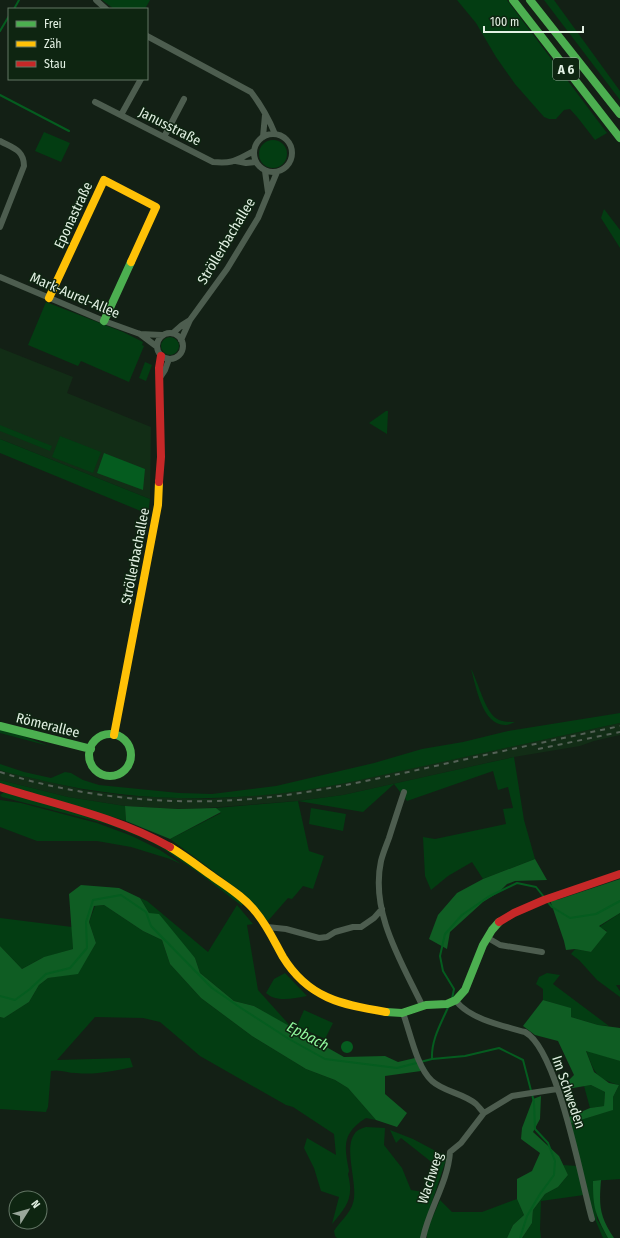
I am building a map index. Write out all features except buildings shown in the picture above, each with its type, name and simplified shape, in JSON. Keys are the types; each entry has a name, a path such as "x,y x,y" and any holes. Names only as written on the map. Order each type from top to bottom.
{"main road":[{"name":"A 6","path":"513,0 620,138"},
{"name":"A 6","path":"530,0 620,114"},
{"name":"Eponastraße","path":"49,298 104,180 156,207 104,321"},
{"name":"Ströllerbachallee","path":"114,735 158,505 161,458 159,368 165,357"},
{"name":"Römerallee","path":"0,726 91,749"},
{"path":"114,735 123,739 128,744 131,751 131,758 125,770 120,774 106,776 94,769 91,763 91,749 98,739 104,736 114,735"},
{"path":"0,787 111,820 148,835 169,846 243,898 267,927 285,961 293,972 314,991 330,1000 348,1006 388,1012 403,1013 422,1005 438,1003 448,1004 456,1001 466,989 480,951 498,923 538,901 620,874"}],"street":[{"path":"96,0 105,8"},
{"path":"148,37 251,92 261,106 275,134"},
{"path":"121,115 140,80"},
{"path":"164,137 184,99"},
{"name":"Janusstraße","path":"95,102 213,162 256,162"},
{"path":"263,137 265,115"},
{"path":"275,134 285,139 289,143 292,154 290,162 287,166 277,172 265,171 256,162 254,151 255,146 263,137 275,134"},
{"path":"0,141 18,150 24,158 24,166 0,227"},
{"path":"236,162 254,151"},
{"name":"Ströllerbachallee","path":"265,171 269,194"},
{"name":"Ströllerbachallee","path":"181,340 190,320 227,269 258,218 277,172"},
{"name":"Mark-Aurel-Allee","path":"0,277 104,321 140,334 156,346"},
{"name":"Ströllerbachallee","path":"173,333 190,320"},
{"path":"166,333 173,333 179,336 183,348 175,358 165,357 157,351 157,342 162,335 166,333"},
{"name":"Mark-Aurel-Allee","path":"140,334 162,335"},
{"path":"404,792 381,861 379,877 382,909 387,930 396,953 422,1005"},
{"path":"267,927 286,929 319,938 327,937 335,932 353,927 361,927 374,918 382,909"},
{"path":"488,938 500,945 542,952"},
{"name":"Im Schweden","path":"456,1001 460,1006 487,1021 530,1034 539,1046 554,1077 573,1139 586,1199 592,1219"},
{"path":"403,1013 416,1054 424,1070 432,1081 441,1087 469,1099 484,1113"},
{"name":"Wachweg","path":"423,1238 426,1226 440,1191 448,1165 450,1152 461,1144 484,1113 512,1096 557,1089"}],"shaded area":[{"path":"102,0 150,0 146,8 113,8"},
{"path":"457,0 507,0 607,133 595,140 570,109 564,110 556,119 544,117 515,84 496,57 476,23"},
{"path":"544,0 554,0 620,91 620,100"},
{"path":"44,132 70,143 61,162 35,151"},
{"path":"273,140 283,144 287,154 283,164 273,168 263,164 259,154 263,144"},
{"path":"604,209 620,230 620,248 601,218"},
{"path":"46,302 123,332 143,342 142,345 144,346 129,382 81,361 78,366 28,345"},
{"path":"170,337 176,340 179,346 176,352 170,355 164,352 161,346 164,340"},
{"path":"0,348 73,377 67,393 151,427 150,499 0,439"},
{"path":"145,362 152,365 146,381 139,378"},
{"path":"388,411 387,434 369,423"},
{"path":"0,425 52,446 50,451 0,431"},
{"path":"60,436 101,452 93,473 52,457"},
{"path":"0,439 150,499 148,514 0,453"},
{"path":"104,453 145,469 143,490 97,473"},
{"path":"471,669 486,705 494,717 501,721 515,722 506,725 498,724 491,719 481,704"},
{"path":"620,713 620,723 355,781 278,794 200,798 121,794 82,789 0,770 0,764 24,772 51,778 65,772 71,773 83,780 99,785 179,793 212,794 276,786 374,763 422,749 463,742 508,731"},
{"path":"620,723 620,735 580,746 514,757 343,795 298,801 178,809 125,806 68,797 0,780 0,770 84,790 129,796 208,799 226,798 279,793 328,786"},
{"path":"0,727 49,746 0,733"},
{"path":"514,757 524,820 535,859 483,879 472,862 448,876 431,890 425,876 423,837 435,839 506,824 503,809 513,808 508,787 498,790 493,771 407,801 394,784 363,812 298,801 343,795"},
{"path":"0,780 68,797 125,806 126,821 0,784"},
{"path":"3,793 10,793 80,813 144,836 178,855 243,902 242,906 199,873 162,848 145,839 107,824 2,797 0,795"},
{"path":"0,800 21,803 97,823 132,836 160,850 181,864 131,847 97,841 37,841 0,827"},
{"path":"298,801 309,851 324,856 313,889 303,886 292,899 288,898 267,922 244,894 170,839 221,813 216,808"},
{"path":"125,806 178,809 216,808 221,812 170,839 126,821"},
{"path":"311,808 346,814 343,831 309,824"},
{"path":"535,859 547,880 515,881 507,884 499,892 483,902 450,932 447,949 429,939 438,915 457,893 483,879"},
{"path":"620,879 620,913 599,926 607,932 591,952 575,949 566,950 550,900 557,900"},
{"path":"81,885 119,888 140,898 149,913 159,914 195,958 200,973 234,1001 254,1006 344,1057 385,1056 398,1062 415,1058 421,1071 385,1076 385,1094 407,1113 397,1127 376,1120 348,1088 335,1080 306,1069 252,1036 201,998 170,964 162,940 143,931 104,905 94,906 89,922 96,943 78,974 48,978 39,985 29,1002 4,1018 0,1017 0,946 22,969 44,957 73,949 69,894"},
{"path":"140,898 147,901 208,952 237,905 253,924 247,925 258,990 293,1029 254,1006 234,1001 200,973 195,958 149,913"},
{"path":"104,905 143,931 162,940 170,964 201,998 252,1036 306,1069 335,1080 348,1088 376,1120 366,1118 353,1129 349,1135 346,1154 349,1171 350,1196 342,1212 332,1224 339,1197 321,1191 314,1168 304,1148 307,1138 336,1155 334,1134 293,1107 286,1105 200,1056 160,1022 143,1018 95,1017 57,1060 130,1058 133,1067 91,1073 73,1073 57,1070 51,1071 48,1107 46,1112 0,1109 0,1017 4,1018 29,1002 39,985 48,978 78,973 96,943 89,922 95,906"},
{"path":"620,913 620,985 616,985 620,991 620,997 597,980 579,960 571,954 575,949 591,952 607,931 599,927"},
{"path":"0,918 72,927 73,949 42,958 22,969 0,946"},
{"path":"285,973 307,996 291,999 280,999 266,993 274,979"},
{"path":"547,973 560,975 553,984 609,1026 598,1025 571,1017 570,1008 543,1000 543,989 536,984 539,977"},
{"path":"543,1000 571,1008 571,1017 598,1025 620,1028 620,1061 586,1051 594,1072 609,1083 619,1085 613,1097 613,1110 571,1123 569,1117 590,1108 604,1106 605,1092 591,1085 573,1088 567,1087 566,1083 574,1075 558,1041 535,1035 523,1026"},
{"path":"304,1010 333,1023 325,1039 297,1026"},
{"path":"345,1041 349,1041 353,1047 349,1053 345,1053 341,1049 341,1045"},
{"path":"586,1050 620,1061 620,1179 593,1181 597,1219 608,1238 603,1238 591,1210 571,1123 612,1110 613,1097 619,1085 605,1080 596,1073"},
{"path":"591,1085 605,1092 604,1106 590,1108 584,1086"},
{"path":"541,1096 540,1119 533,1132 559,1156 568,1175 558,1187 545,1194 533,1210 532,1223 522,1238 507,1238 513,1225 524,1215 517,1199 517,1179 532,1171 540,1153 521,1139 522,1128 533,1099"},
{"path":"366,1127 385,1128 384,1145 402,1168 411,1190 423,1192 427,1178 434,1164 401,1138 396,1143 390,1130 413,1139 447,1157 421,1238 337,1238 335,1236 334,1231 350,1211 353,1203 354,1185 350,1155 352,1137 358,1130"},
{"path":"563,1165 577,1166 584,1195 541,1201 541,1238 522,1238 532,1223 533,1210 545,1194 558,1187 568,1175"},
{"path":"601,1180 601,1210 605,1223 614,1238 608,1238 600,1223 596,1211 593,1181"},
{"path":"517,1199 524,1215 513,1225 507,1238 427,1238 427,1230 440,1200 452,1212 482,1212"}],"waterway":[{"path":"15,8 19,0"},
{"path":"0,31 8,18"},
{"path":"0,95 69,131"},
{"path":"452,999 454,989 443,971 440,956 445,934 462,915 488,897 517,883 536,887 544,897"},
{"name":"Epbach","path":"0,996 15,1000 30,989 46,974 70,968 87,948 86,922 93,900 121,895 146,912 151,926 212,988 289,1039 325,1059 397,1068 432,1059 465,1056 499,1048 523,1060 534,1102 535,1129 548,1143 555,1161 554,1175 540,1194 527,1216 520,1238"},
{"path":"547,901 552,907 570,918 596,914 620,901"},
{"path":"432,1059 435,1038 449,1005"}],"railway":[{"path":"0,772 57,787 118,797 178,801 238,800 307,792 422,769 620,726"},
{"path":"538,749 620,732"}],"traffic: fast":[{"path":"513,0 620,138"},
{"path":"530,0 620,114"},
{"path":"104,321 131,262"},
{"path":"0,726 91,749"},
{"path":"110,734 125,740 131,755 125,770 110,776 95,770 89,755 95,740 110,734"},
{"path":"386,1012 402,1013 426,1005 447,1004 456,1000 465,990 483,945 499,922"}],"traffic: slow":[{"path":"49,298 104,180 156,207 131,262"},
{"path":"114,735 158,505 159,482"},
{"path":"170,847 235,892 250,906 263,922 283,957 303,982 315,991 327,997 355,1006 386,1012"}],"traffic: jam":[{"path":"159,482 161,457 159,368 161,356"},
{"path":"0,787 86,812 129,828 170,847"},
{"path":"499,922 514,913 544,900 620,874"}]}
